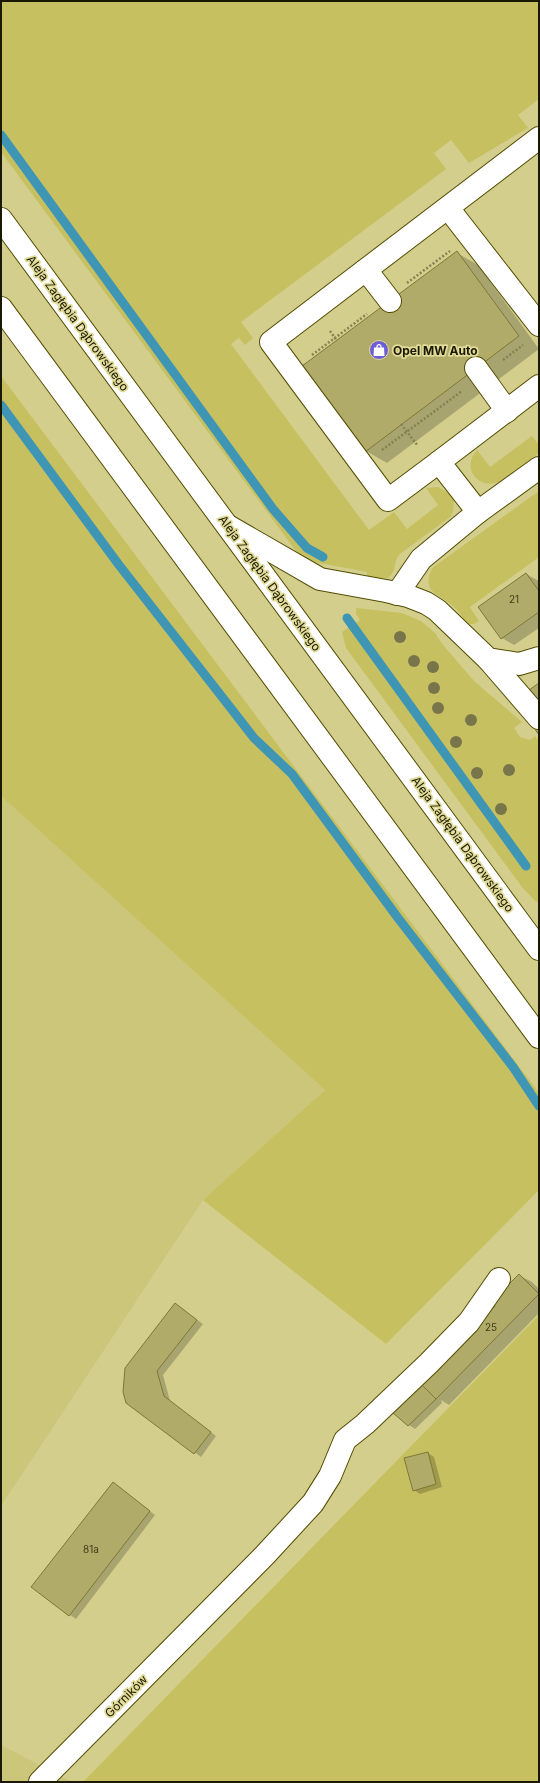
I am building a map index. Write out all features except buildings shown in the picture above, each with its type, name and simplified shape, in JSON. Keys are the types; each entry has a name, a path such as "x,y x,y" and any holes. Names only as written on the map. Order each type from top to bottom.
{"main road":[{"path":"539,138 271,342 388,500 539,386"},
{"path":"448,208 533,334"},
{"name":"Aleja Zagłębia Dąbrowskiego","path":"1,218 539,949"},
{"path":"366,270 390,301"},
{"path":"1,308 539,1037"},
{"path":"479,372 507,411"},
{"path":"439,462 478,512"},
{"path":"397,594 420,559 478,512 539,468"},
{"path":"228,526 320,579 397,594 426,603 437,610 488,659 539,718"},
{"path":"488,659 519,664 539,658"},
{"name":"Górników","path":"40,1782 265,1556 313,1503 330,1476 345,1440 365,1424 429,1363 469,1322 499,1279"}],"path":[{"path":"362,465 407,431 479,372 533,334"},
{"path":"401,424 407,431"}],"shaded area":[{"path":"1,1 539,1 539,99 518,115 528,128 469,163 451,140 434,153 446,169 241,322 253,338 245,345 239,338 231,344 369,530 394,512 407,529 438,505 426,488 438,487 452,495 454,499 453,512 450,517 400,554 396,560 393,572 388,578 367,578 367,572 309,561 296,551 1,152"},
{"path":"1,376 539,1093 539,1190 386,1344 203,1200 325,1090 1,796"},
{"path":"532,436 539,445 539,453 499,482 491,484 484,483 478,480 474,475 471,470 471,463 472,457 477,450 490,467"},
{"path":"539,491 539,557 470,607 479,621 474,624 467,624 455,608 433,592 430,588 429,576 432,568"},
{"path":"356,608 402,613 421,621 435,633 443,645 475,682 522,722 514,728 520,737 530,740 535,736 539,741 539,903 535,901 522,887 346,648 342,632 360,620 356,614"},
{"path":"1,796 325,1090 203,1200 1,1506"},
{"path":"539,1315 539,1782 83,1782"},
{"path":"1,1745 72,1782 1,1782"}],"waterway":[{"path":"1,135 273,509 307,548 323,557"},
{"path":"1,405 119,565 254,738 292,774 398,918 513,1067 539,1106"},
{"path":"347,618 526,866"}],"place":[{"name":"Opel MW Auto","path":"379,350"}]}
